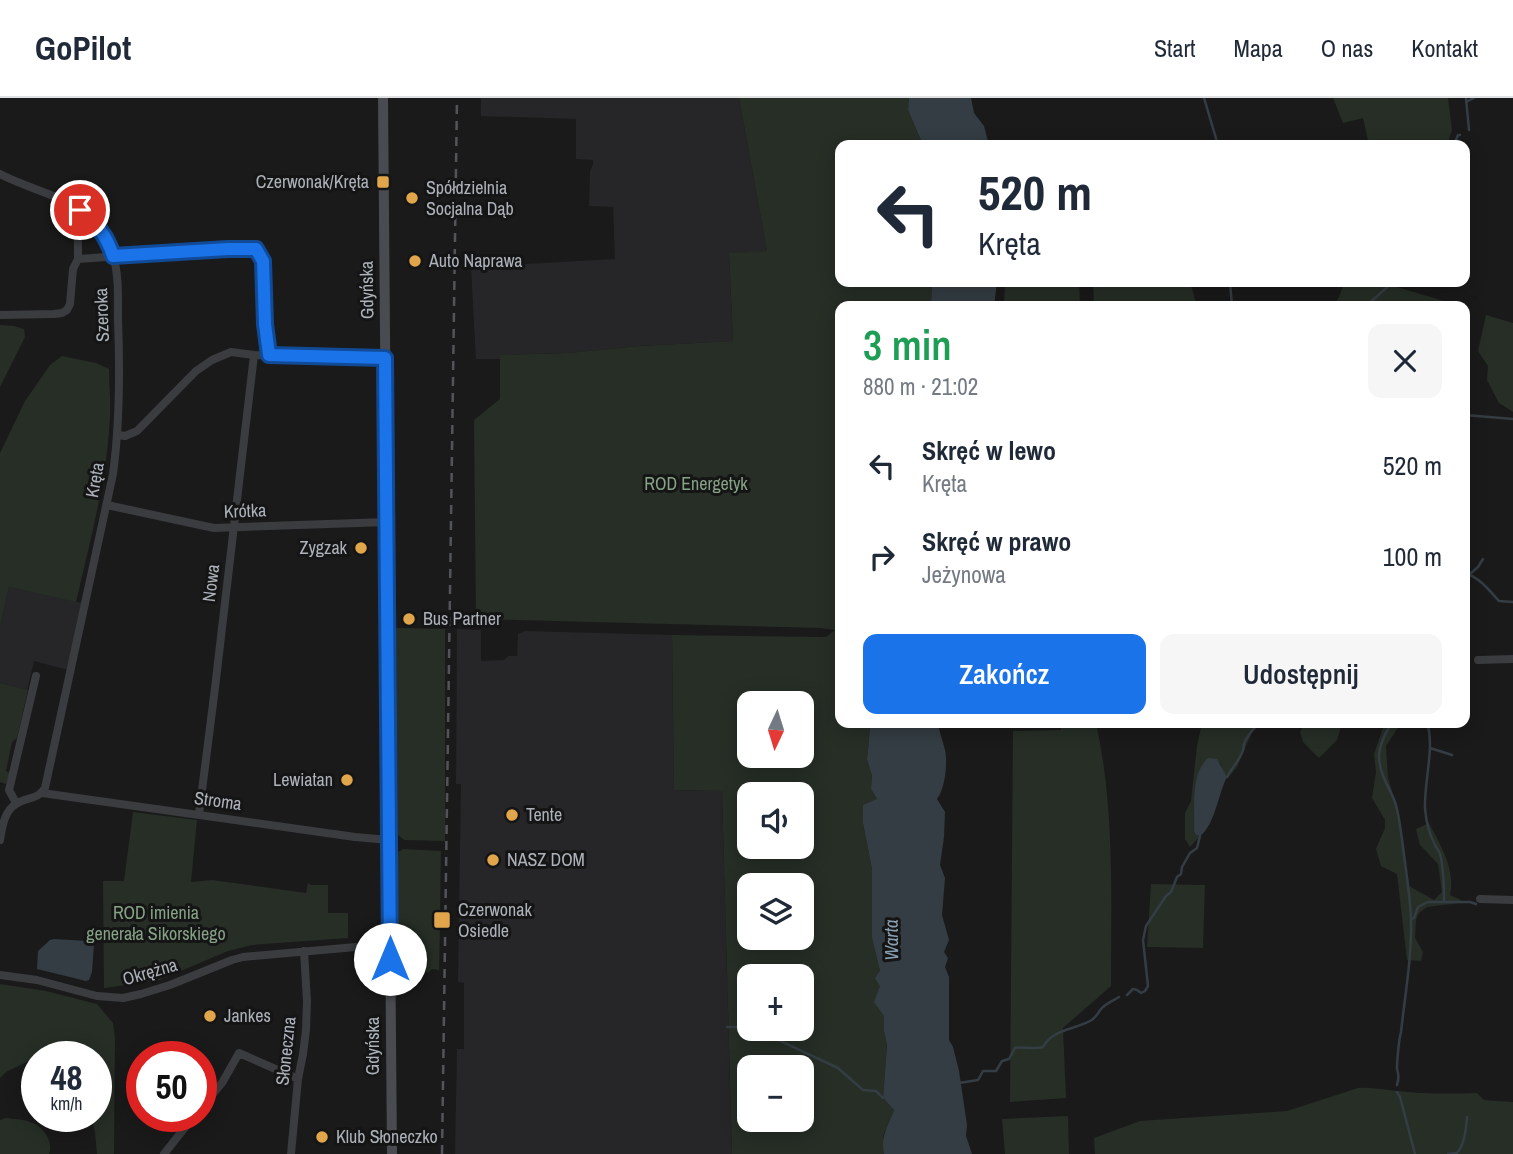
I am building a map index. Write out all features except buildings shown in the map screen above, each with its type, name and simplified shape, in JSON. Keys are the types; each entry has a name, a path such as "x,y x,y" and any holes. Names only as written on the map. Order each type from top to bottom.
{"main road":[{"name":"Gdyńska","path":"383,98 392,1154"}],"street":[{"name":"Szeroka","path":"0,174 80,210 104,235 113,256 117,287 120,351 118,435"},
{"path":"0,315 62,313 67,310 73,269 78,259 78,233"},
{"path":"78,259 256,249 263,261 269,355"},
{"path":"118,435 125,436 137,431 196,370 231,352 254,355 385,358"},
{"name":"Nowa","path":"199,814 254,355"},
{"name":"Kręta","path":"42,793 107,505 118,435"},
{"name":"Krótka","path":"107,505 214,528 387,522"},
{"path":"1478,660 1513,659"},
{"path":"16,803 5,789 36,676"},
{"path":"0,840 2,821 8,811 16,803 42,793"},
{"name":"Stroma","path":"42,793 355,837 390,839"},
{"path":"1480,899 1513,900"},
{"name":"Okrężna","path":"0,975 37,980 97,996 123,998 170,985 232,960 253,955 390,944"},
{"name":"Słoneczna","path":"291,1154 306,1030 304,951"},
{"path":"217,1089 239,1053 298,1079"},
{"path":"164,1154 181,1132"}],"shaded area":[{"path":"481,98 739,98 767,251 729,254 733,341 500,355 500,359 476,359 471,267 615,259 613,207 589,206 593,160 576,159 576,119 481,116"},
{"path":"9,587 83,603 68,670 34,661 27,690 0,683 0,627"},
{"path":"457,629 481,630 481,661 504,660 508,656 517,656 518,634 525,631 672,635 674,790 722,791 732,1154 455,1154 457,1049 464,1049 464,983 458,982 461,784 456,784"}],"green space":[{"name":"ROD Energetyk","path":"739,98 909,98 908,110 921,140 835,140 835,287 932,287 931,301 835,301 835,630 476,619 474,420 500,399 500,355 733,341 729,253 767,251"},
{"path":"1333,98 1448,98 1452,130 1449,140 1368,140 1363,118 1343,123"},
{"path":"1005,287 1079,287 1080,301 1004,301"},
{"path":"1093,287 1191,287 1196,301 1094,301"},
{"path":"1343,287 1397,287 1444,301 1337,301"},
{"path":"1486,315 1513,323 1513,412 1499,403 1487,380 1488,366 1478,351"},
{"path":"0,325 24,329 25,337 0,387"},
{"path":"62,356 96,363 109,369 108,441 92,533 76,602 9,587 0,627 0,453 25,401 50,365"},
{"path":"396,628 445,629 445,843 404,840 398,835"},
{"path":"835,630 835,728 870,728 867,759 872,776 871,789 877,799 863,823 872,869 872,938 880,971 887,1045 883,1098 894,1110 883,1136 884,1154 732,1154 722,791 674,790 672,635 826,637"},
{"path":"0,683 28,690 17,738 12,742 6,771 10,773 6,784 0,782"},
{"path":"1097,728 1109,821 1111,986 1063,1028 1066,1098 1010,1102 1013,731"},
{"path":"1201,728 1256,728 1237,767 1228,778 1220,763 1204,762 1196,782 1194,831 1200,836 1190,847 1185,839 1185,813 1191,801"},
{"path":"1302,728 1341,728 1337,740 1319,758 1303,742 1300,732"},
{"path":"1383,728 1398,728 1386,746 1388,778 1397,807 1409,886 1434,900 1442,892 1438,864 1420,845 1416,829 1429,823 1449,867 1450,895 1461,900 1460,903 1427,907 1419,913 1415,938 1423,952 1421,961 1407,960 1397,874 1381,866 1376,849 1385,828 1385,820 1372,798 1376,772 1374,754"},
{"name":"ROD imienia generała Sikorskiego","path":"133,812 197,820 191,882 212,880 306,893 308,883 328,885 328,913 348,913 348,938 252,945 228,951 157,981 104,988 103,881 124,881"},
{"path":"403,849 441,851 439,970 432,969 428,973 419,969 408,975 400,970 397,952 398,852"},
{"path":"1151,884 1205,885 1203,948 1147,947"},
{"path":"0,984 46,991 97,1004 113,1023 115,1037 114,1154 97,1154 95,1132 112,1132 112,1041 21,1041 21,1065 0,1078"},
{"path":"1358,1088 1477,1093 1484,1100 1513,1102 1513,1154 1095,1154 1094,1138 1140,1121 1287,1111"},
{"path":"1068,1116 1069,1154 1005,1154 1002,1119"},
{"path":"0,1120 21,1120 21,1132 43,1132 49,1139 49,1154 0,1154"}],"water":[{"path":"909,98 971,98 974,113 984,126 988,140 921,140 908,110"},
{"path":"932,287 996,287 995,301 931,301"},
{"name":"Warta","path":"939,728 945,750 945,776 937,799 945,812 940,865 945,878 942,915 949,940 944,952 948,958 945,967 949,977 949,1040 959,1071 967,1125 966,1136 972,1154 884,1154 884,1137 894,1110 883,1098 887,1045 884,1016 874,1002 880,986 875,978 880,971 872,938 872,869 863,823 863,805 877,799 871,789 872,776 867,759 870,729"},
{"path":"1208,758 1217,759 1227,777 1213,817 1200,836 1194,831 1196,782 1202,765"},
{"path":"54,939 88,941 94,944 89,980 37,969 38,951"}],"waterway":[{"path":"1204,98 1217,140"},
{"path":"1466,98 1469,130"},
{"path":"1466,102 1474,98"},
{"path":"1456,140 1460,135"},
{"path":"1230,287 1232,301"},
{"path":"1372,301 1387,287"},
{"path":"1470,415 1513,419"},
{"path":"1470,574 1483,559"},
{"path":"1470,575 1480,581 1499,601 1513,602"},
{"path":"1227,777 1255,728"},
{"path":"1389,728 1383,738 1379,757 1398,816 1411,919 1397,1085"},
{"path":"1428,728 1430,753 1425,808 1429,832 1440,853 1444,902"},
{"path":"1430,748 1452,755"},
{"path":"1127,995 1133,989 1141,993 1148,986 1143,940 1146,926 1171,892 1190,853 1197,848 1200,836"},
{"path":"1412,919 1418,907 1428,902 1476,904"},
{"path":"959,1083 978,1080 983,1071 996,1071 1002,1061 1009,1059 1015,1048 1043,1047 1058,1033 1092,1020 1103,1007 1119,997"},
{"path":"727,1027 737,1027"},
{"path":"781,1041 838,1068 863,1090 876,1091 883,1098"},
{"path":"1397,1092 1415,1154"},
{"path":"1448,1154 1457,1153 1460,1149 1465,1136 1467,1117"}],"railway":[{"path":"442,1154 457,98"}],"place":[{"name":"Czerwonak/Kręta","path":"383,182"},
{"name":"Spółdzielnia Socjalna Dąb","path":"412,198"},
{"name":"Auto Naprawa","path":"415,261"},
{"name":"Zygzak","path":"361,548"},
{"name":"Bus Partner","path":"409,619"},
{"name":"Lewiatan","path":"347,780"},
{"name":"Tente","path":"512,815"},
{"name":"NASZ DOM","path":"493,860"},
{"name":"Czerwonak Osiedle","path":"442,920"},
{"name":"Jankes","path":"210,1016"},
{"name":"Klub Słoneczko","path":"322,1137"}],"route":[{"path":"80,210 104,235 113,256 256,249 263,261 269,355 385,358 390,959"}]}
